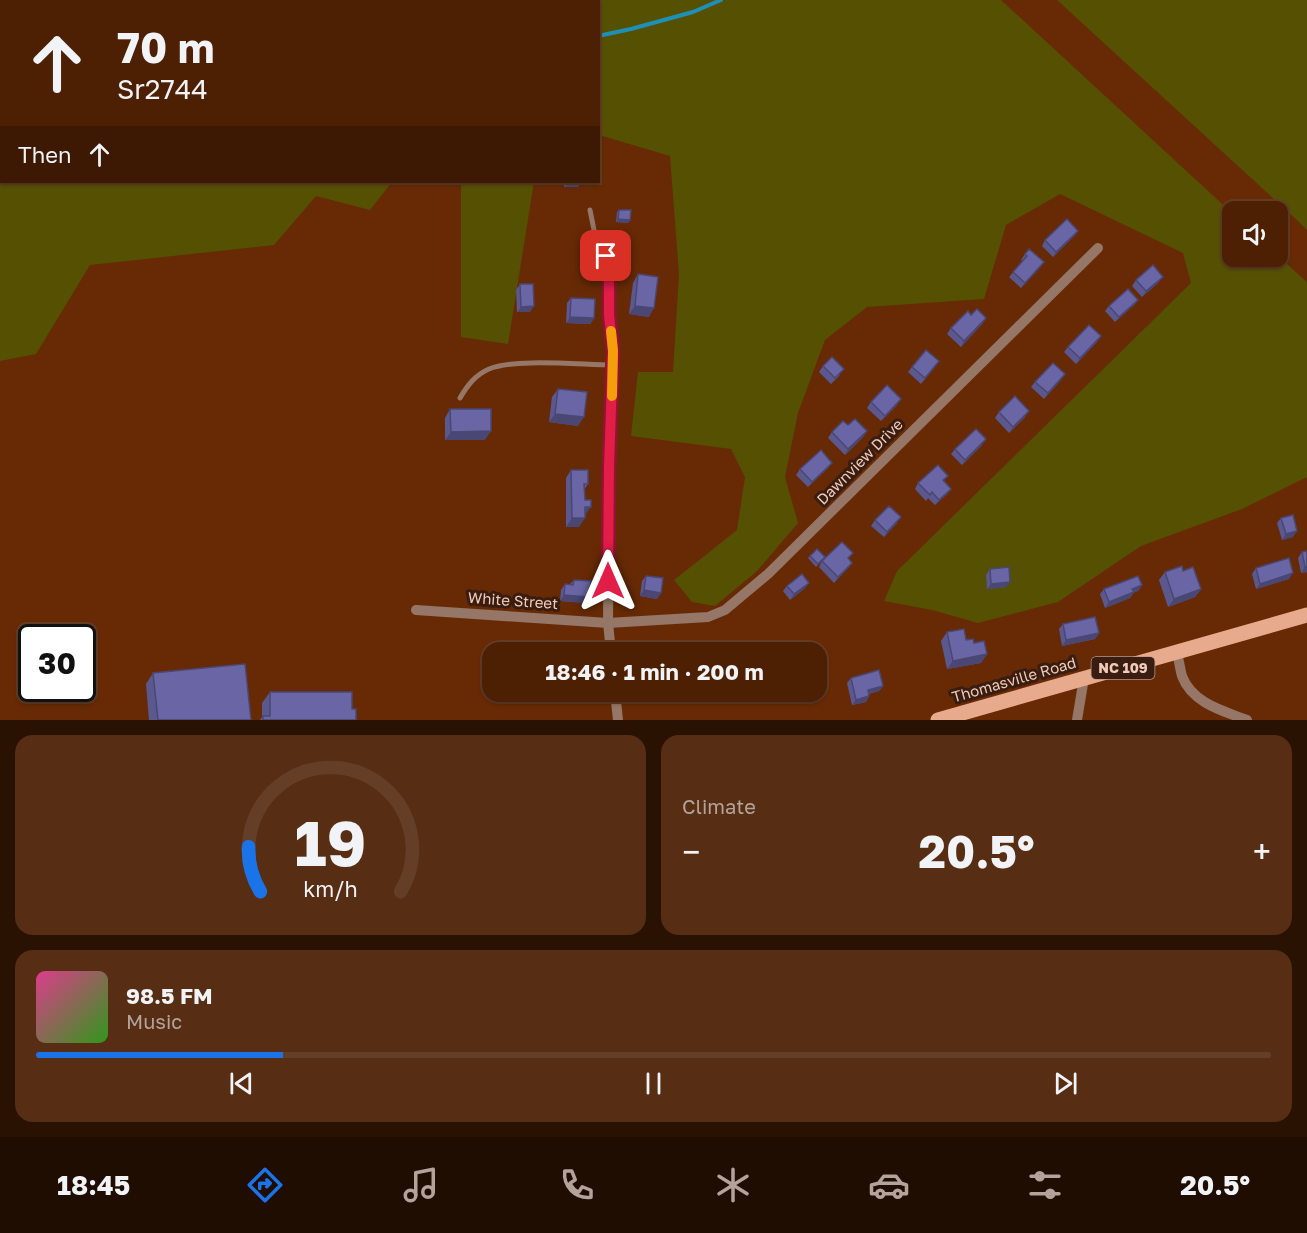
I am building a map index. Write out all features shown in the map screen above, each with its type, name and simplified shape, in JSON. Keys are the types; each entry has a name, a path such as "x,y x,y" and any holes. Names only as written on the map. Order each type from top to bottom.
{"main road":[{"name":"Thomasville Road","path":"938,720 1307,615"}],"street":[{"name":"Dawnview Drive","path":"608,623 708,617 725,610 768,574 1098,248"},
{"path":"610,642 608,623 609,466 613,351"},
{"name":"White Street","path":"416,610 608,623"},
{"path":"1177,652 1183,678 1195,695 1212,706 1247,720"},
{"path":"1077,720 1084,678"},
{"path":"616,702 618,720"}],"lane":[{"path":"590,210 594,235 606,256 613,351"},
{"path":"460,398 470,382 487,370 506,364 613,365"}],"shaded area":[{"path":"600,0 1001,0 1222,204 1222,267 1288,267 1288,265 1307,282 1307,477 1242,509 1141,546 1058,602 978,623 932,610 884,601 897,571 1191,283 1183,253 1060,194 1006,225 984,299 867,307 825,340 798,413 785,477 798,523 757,571 715,606 692,602 674,580 737,530 745,477 731,449 631,436 638,372 673,372 679,274 670,156 600,135"},
{"path":"1057,0 1307,0 1307,230 1288,212 1288,201 1276,201"},
{"path":"0,183 391,183 370,210 316,196 274,245 90,265 36,354 0,361"},
{"path":"461,183 534,183 508,344 461,337"}],"building":[{"path":"619,210 631,210 630,220 618,219"},
{"path":"1067,219 1078,231 1056,252 1045,240"},
{"path":"1029,249 1044,262 1025,283 1013,272 1027,256 1025,254"},
{"path":"1153,265 1163,277 1146,291 1136,280"},
{"path":"638,274 658,277 654,308 635,306"},
{"path":"520,284 533,284 534,306 521,307"},
{"path":"1128,289 1138,300 1119,317 1109,306"},
{"path":"571,298 595,299 594,318 570,317"},
{"path":"977,309 986,318 964,341 951,328 968,311 971,315"},
{"path":"1089,325 1101,336 1080,358 1068,347"},
{"path":"926,350 939,361 925,378 912,367"},
{"path":"832,357 844,369 835,378 823,366"},
{"path":"1053,363 1065,374 1048,393 1035,382"},
{"path":"887,385 901,399 885,416 871,402"},
{"path":"558,389 587,392 584,417 555,414"},
{"path":"1015,396 1029,411 1013,427 999,412"},
{"path":"450,409 491,409 491,431 451,432"},
{"path":"855,419 867,431 848,449 832,432 843,421 848,425"},
{"path":"976,429 986,439 965,460 955,449"},
{"path":"821,450 832,463 812,482 800,469"},
{"path":"938,465 948,476 943,480 951,489 939,500 932,492 930,495 918,483"},
{"path":"571,470 588,470 588,484 584,484 585,500 591,500 591,507 585,507 585,518 572,518"},
{"path":"889,506 901,517 887,532 875,520"},
{"path":"1293,515 1297,531 1286,534 1281,518"},
{"path":"842,542 853,553 848,558 852,563 838,577 822,561"},
{"path":"817,549 825,557 818,564 810,556"},
{"path":"1307,551 1307,567 1305,567 1302,552"},
{"path":"1289,558 1293,573 1260,584 1256,568"},
{"path":"1182,566 1183,571 1193,567 1201,589 1174,599 1165,572"},
{"path":"1009,567 1010,582 991,584 990,569"},
{"path":"802,574 809,583 794,594 787,586"},
{"path":"646,576 663,578 661,593 644,590"},
{"path":"1138,576 1142,585 1132,589 1134,592 1109,602 1104,589"},
{"path":"574,580 591,581 589,597 564,595 565,584 573,585"},
{"path":"1095,617 1099,633 1066,640 1063,624"},
{"path":"964,629 966,640 973,639 974,643 984,641 987,654 953,661 947,632"},
{"path":"245,664 251,720 158,720 153,673"},
{"path":"879,670 883,686 868,690 869,696 856,700 851,678"},
{"path":"270,692 352,692 352,709 356,709 356,720 263,720 263,716 270,716"}],"waterway":[{"path":"600,36 693,12 721,0"}],"slow traffic":[{"path":"611,331 612,396"}],"route":[{"path":"606,256 613,351 608,581"}]}
